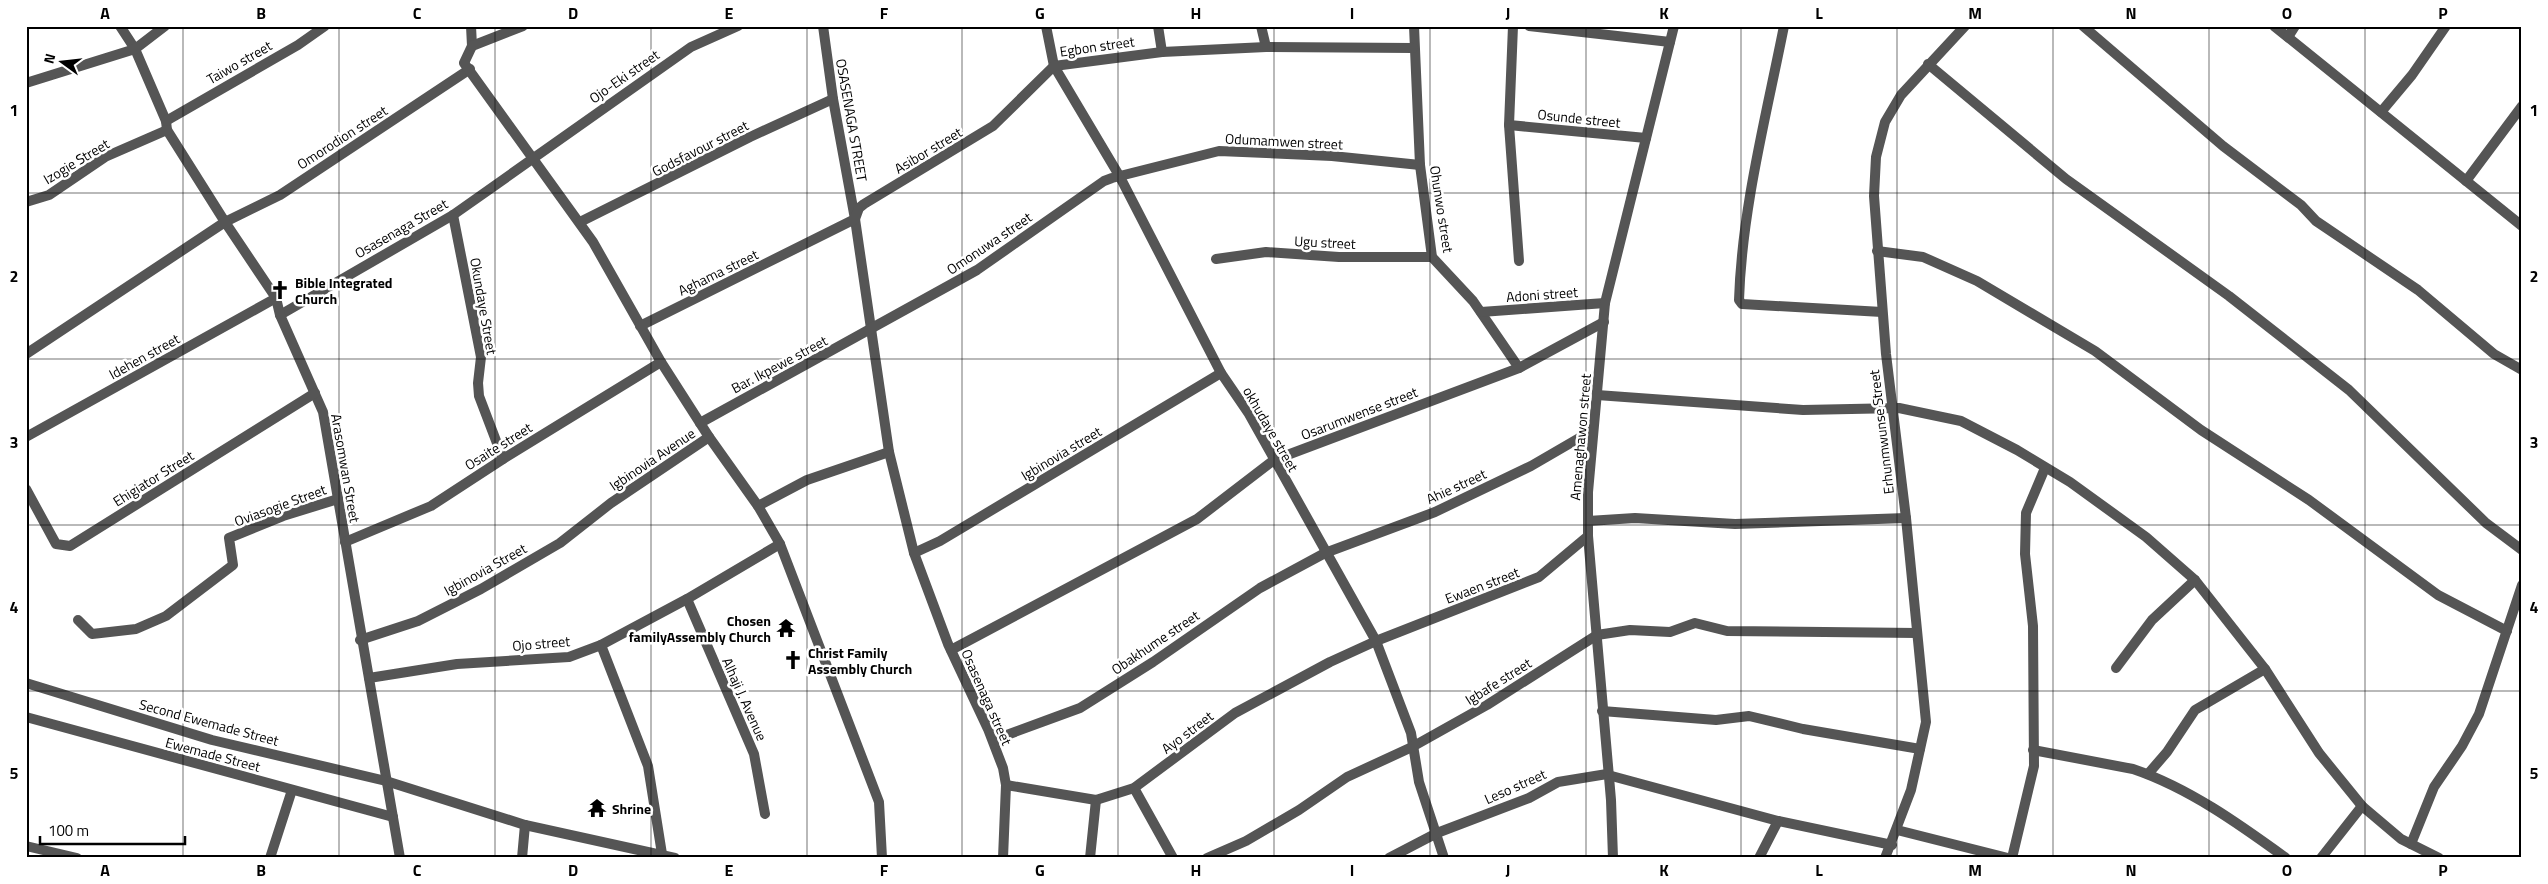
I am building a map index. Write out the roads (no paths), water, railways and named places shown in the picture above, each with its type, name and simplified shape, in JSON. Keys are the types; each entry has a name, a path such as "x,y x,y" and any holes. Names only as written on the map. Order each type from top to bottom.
{"street":[{"name":"Arasomwan Street","path":"120,26 135,49 166,126 225,222 276,298 280,315 323,412 346,542 360,640 369,678 400,858"},
{"path":"26,82 135,49 166,26"},
{"name":"Taiwo street","path":"166,126 298,45 325,26"},
{"path":"471,26 472,46 464,63 531,158 580,222 661,362 708,437 758,506 780,544 880,802 882,858"},
{"path":"472,46 523,26"},
{"name":"Ojo-Eki street","path":"531,158 691,47 738,26"},
{"name":"OSASENAGA STREET","path":"823,26 833,99 855,219 871,330"},
{"name":"okhudaye street","path":"1046,26 1054,66 1120,177 1221,373 1249,414 1325,553 1376,641 1411,733 1419,782 1444,858"},
{"path":"1158,26 1162,52"},
{"path":"1261,26 1266,47"},
{"name":"Ohunwo street","path":"1414,26 1420,165 1432,257 1481,312 1519,368"},
{"path":"1513,26 1509,125 1519,261"},
{"path":"1529,26 1670,42"},
{"name":"Amenaghawon street","path":"1613,858 1608,774 1588,536 1592,430 1605,303 1674,26"},
{"path":"1784,26 1746,216 1740,258 1739,300 1742,304 1882,312"},
{"name":"Erhunmwunse Street","path":"1885,858 1892,845 1911,790 1926,722 1906,518 1891,407 1882,312 1874,196 1876,157 1885,122 1901,95 1965,26"},
{"path":"2083,26 2223,146 2301,205 2316,221 2418,290 2494,354 2522,370"},
{"path":"2274,26 2522,226"},
{"path":"2288,37 2295,26"},
{"path":"2381,112 2412,75 2446,26"},
{"name":"Egbon street","path":"1054,66 1162,52 1266,47 1414,48"},
{"path":"1928,64 2066,179 2229,296 2349,390 2486,523 2522,550"},
{"name":"Asibor street","path":"808,244 855,219 858,208 993,126 1054,66"},
{"name":"Omorodion street","path":"225,222 280,195 470,69"},
{"name":"Godsfavour street","path":"580,222 750,137 833,99"},
{"path":"2466,181 2522,106"},
{"name":"Osunde street","path":"1509,125 1646,138"},
{"name":"Izogie Street","path":"26,202 49,195 105,157 166,126"},
{"name":"Odumamwen street","path":"1120,177 1220,151 1332,156 1420,165"},
{"name":"Osasenaga Street","path":"280,315 453,215 531,158"},
{"name":"Omonuwa street","path":"871,330 977,270 1104,181 1120,177"},
{"name":"Okundaye Street","path":"453,215 481,357 478,382 480,396 503,459"},
{"path":"26,354 225,222"},
{"name":"Aghama street","path":"640,326 808,244"},
{"path":"1877,251 1923,257 1978,281 2095,351 2202,430 2309,500 2438,595 2507,631"},
{"name":"Ugu street","path":"1216,259 1266,252 1339,258 1432,257"},
{"name":"Idehen street","path":"26,437 276,298"},
{"name":"Adoni street","path":"1481,312 1605,303"},
{"name":"Osarumwense street","path":"951,650 1197,518 1274,460 1519,368 1604,322"},
{"name":"Bar. Ikpewe street","path":"700,422 871,330"},
{"name":"Osasenaga street","path":"871,330 889,452 914,553 951,650 993,740 1003,768 1006,785 1003,858"},
{"name":"Osaite street","path":"346,542 431,506 503,459 661,362"},
{"name":"Igbinovia street","path":"914,553 940,541 1221,373"},
{"name":"Ehigiator Street","path":"26,489 56,544 70,546 315,393"},
{"path":"1597,395 1803,410 1891,407 1961,421 2017,450 2070,482 2146,537 2195,580 2265,669 2319,753 2362,806 2401,839 2439,858"},
{"name":"Ahie street","path":"1325,553 1435,512 1531,466 1592,430"},
{"name":"Igbinovia Avenue","path":"611,503 708,437"},
{"path":"758,506 807,480 889,452"},
{"path":"2012,858 2034,766 2033,626 2025,554 2026,513 2046,468"},
{"name":"Oviasogie Street","path":"78,620 92,634 136,629 166,616 233,565 229,538 282,516 338,500"},
{"name":"Igbinovia Street","path":"360,640 418,620 481,589 560,543 611,503"},
{"path":"1588,521 1635,518 1735,524 1906,518"},
{"name":"Ewaen street","path":"1376,641 1539,577 1588,536"},
{"name":"Ojo street","path":"369,678 457,664 569,657 601,645 687,600 780,544"},
{"name":"Obakhume street","path":"993,740 1080,708 1153,662 1260,588 1325,553"},
{"path":"2116,668 2152,620 2195,580"},
{"path":"2411,844 2434,787 2462,746 2479,714 2522,586"},
{"name":"Alhaji J. Avenue","path":"687,600 754,754 765,814"},
{"path":"1597,635 1630,630 1670,632 1695,623 1726,631 1917,634"},
{"name":"Igbafe street","path":"1207,858 1246,841 1299,810 1347,777 1412,747 1487,705 1597,635"},
{"name":"Ayo street","path":"1006,785 1096,800 1134,788 1235,713 1330,662 1376,641"},
{"path":"601,645 648,766 662,854"},
{"path":"2148,774 2167,752 2195,710 2265,669"},
{"name":"Second Ewemade Street","path":"26,683 212,740 386,781 525,825 675,858"},
{"path":"1602,711 1716,720 1749,716 1802,729 1920,749"},
{"name":"Ewemade Street","path":"26,717 392,817"},
{"path":"2033,750 2134,769 2148,774 2224,813 2286,858"},
{"path":"1608,774 1778,820 1892,845"},
{"name":"Leso street","path":"1389,858 1437,833 1529,798 1558,782 1608,774"},
{"path":"1134,788 1173,858"},
{"path":"270,858 292,790"},
{"path":"1090,858 1096,800"},
{"path":"2321,858 2362,806"},
{"path":"1759,858 1778,820"},
{"path":"522,858 525,825"},
{"path":"1897,830 2008,858"},
{"path":"26,846 77,858"}],"place":[{"name":"Bible Integrated Church","path":"280,290"},
{"name":"Chosen familyAssembly Church","path":"786,628"},
{"name":"Christ Family Assembly Church","path":"793,660"},
{"name":"Shrine","path":"597,808"}]}
